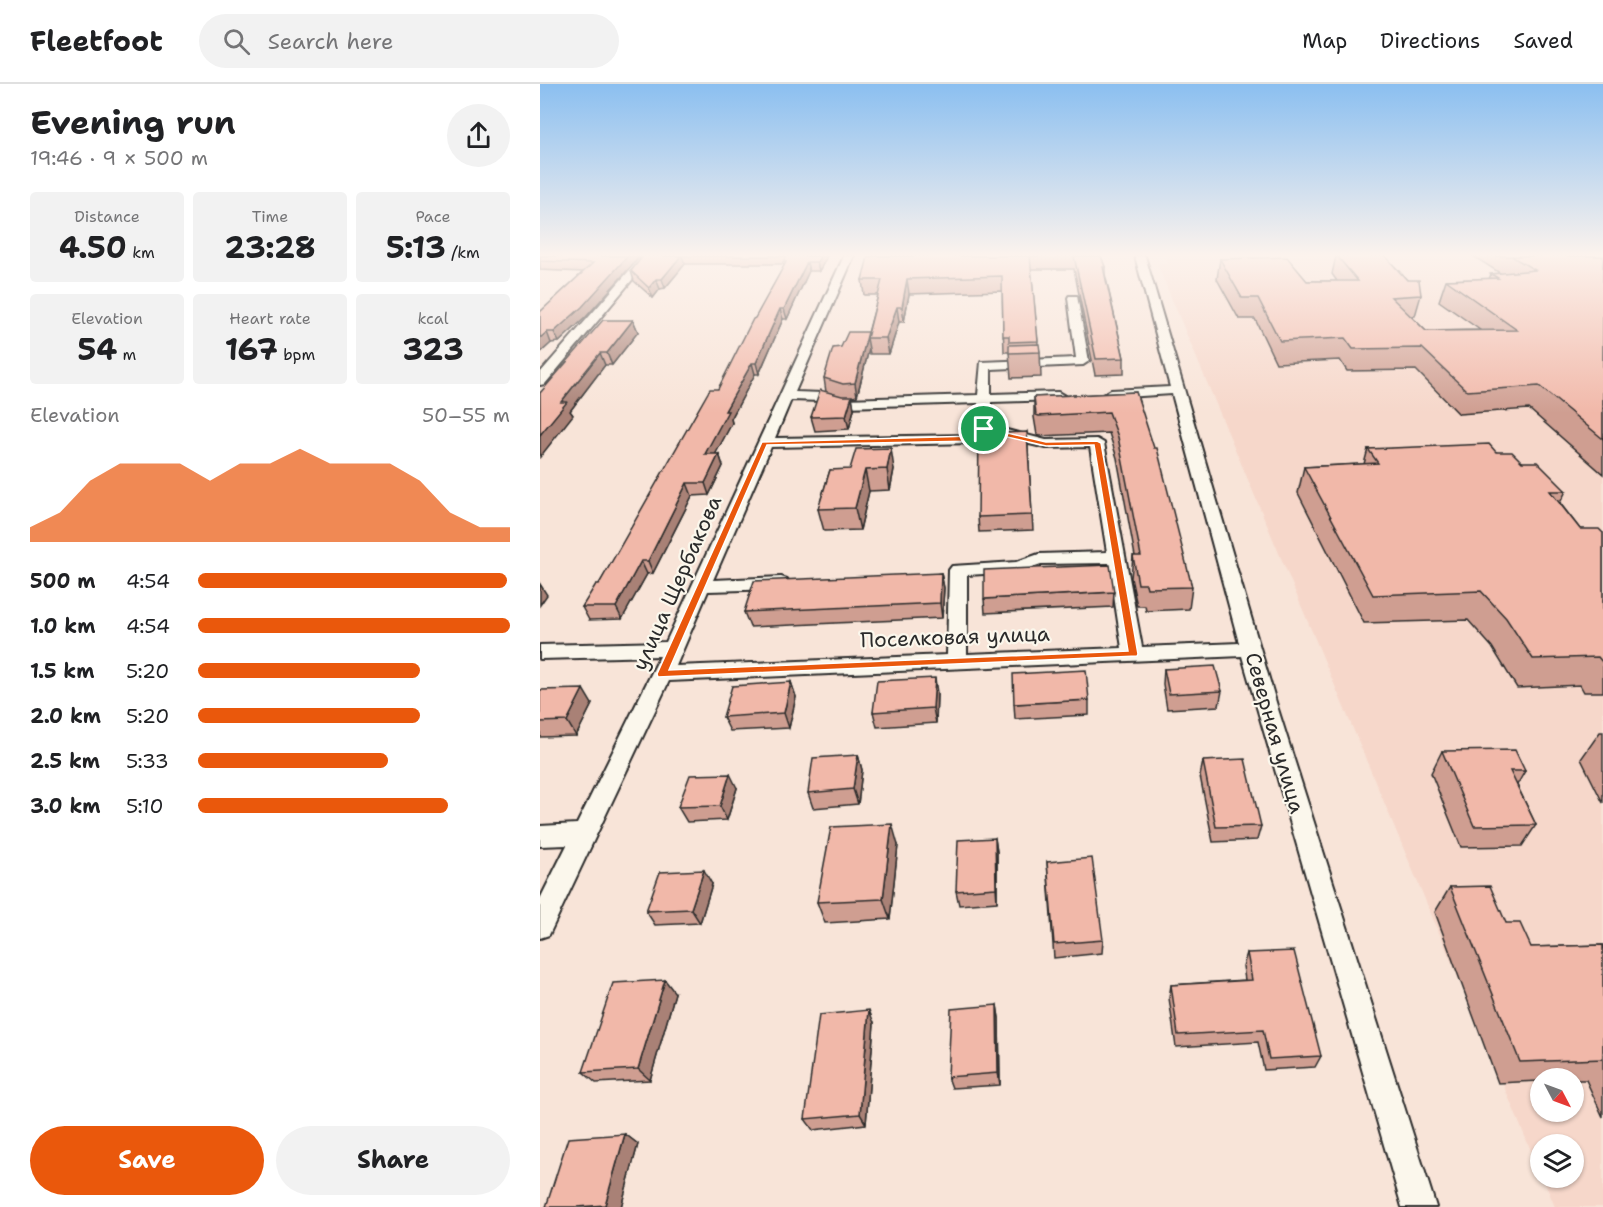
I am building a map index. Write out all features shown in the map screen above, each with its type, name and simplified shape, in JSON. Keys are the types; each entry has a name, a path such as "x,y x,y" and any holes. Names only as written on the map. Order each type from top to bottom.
{"street":[{"path":"540,381 602,308"},
{"name":"улица Щербакова","path":"540,926 662,674 825,308"},
{"path":"765,443 976,439 984,429 985,365 1083,361 1075,308"},
{"name":"Северная улица","path":"1155,308 1267,709 1419,1207"},
{"path":"1099,394 1178,390"},
{"path":"786,396 823,397 845,403 1076,396"},
{"path":"984,429 1046,444 1097,443 1133,654"},
{"path":"957,661 958,570 1018,567 1039,559 1117,557"},
{"path":"700,586 794,582"},
{"path":"540,652 672,649"},
{"name":"Поселковая улица","path":"662,674 1251,649"},
{"path":"540,836 586,834"}],"shaded area":[{"path":"1176,308 1603,308 1603,1207 1555,1207 1547,1188 1584,1188 1584,1134 1530,1134 1530,1148"}],"building":[{"path":"544,308 580,308 554,332 547,332 540,338 540,312"},
{"path":"760,308 784,308 780,309 756,363 752,363 725,411 728,411 705,454 719,454 705,483 687,483 648,561 641,561 616,607 582,607 596,584 599,584 710,389 718,389"},
{"path":"875,308 897,308 886,338 867,338"},
{"path":"1003,308 1035,308 1038,341 1009,342 1009,336 1003,336"},
{"path":"1085,308 1113,308 1124,358 1096,359"},
{"path":"1263,308 1403,308 1426,331 1517,330 1486,308 1603,308 1603,439 1539,386 1467,391 1422,348 1353,349 1345,338 1280,341"},
{"path":"603,320 633,320 607,353 600,353 561,402 567,402 540,435 540,393"},
{"path":"848,332 868,332 855,383 843,384 824,378 833,348 841,347"},
{"path":"1039,344 1040,352 1009,353 1009,345"},
{"path":"820,390 842,396 852,396 846,416 811,417"},
{"path":"1136,392 1154,448 1157,448 1192,587 1147,588 1146,584 1138,584 1133,556 1141,556 1118,437 1109,412 1036,415 1034,397"},
{"path":"1027,432 1032,515 978,517 979,434"},
{"path":"1489,444 1496,452 1512,452 1522,462 1537,462 1566,491 1550,491 1580,529 1599,529 1603,533 1603,663 1598,657 1533,659 1506,618 1481,591 1373,595 1304,467 1378,463 1368,449"},
{"path":"891,448 887,469 865,470 855,508 818,509 830,470 850,469 856,449"},
{"path":"1110,565 1114,592 984,599 984,570"},
{"path":"941,573 940,603 744,612 754,581"},
{"path":"1215,666 1222,691 1169,694 1164,669"},
{"path":"1086,670 1089,700 1014,704 1013,674"},
{"path":"935,678 933,708 873,712 877,681"},
{"path":"791,682 784,713 723,717 732,686"},
{"path":"583,689 567,721 540,722 540,690"},
{"path":"1515,750 1525,771 1510,771 1536,825 1474,826 1442,751"},
{"path":"858,755 853,789 808,793 813,758"},
{"path":"1245,759 1261,826 1216,827 1203,761"},
{"path":"730,774 720,806 678,807 690,775"},
{"path":"892,824 883,899 817,902 831,827"},
{"path":"995,838 996,888 956,891 958,840"},
{"path":"1092,858 1103,940 1054,944 1047,862"},
{"path":"704,870 691,909 646,911 660,872"},
{"path":"1490,886 1506,923 1520,923 1531,947 1603,945 1603,1059 1520,1062 1450,887"},
{"path":"1294,951 1321,1056 1269,1059 1263,1030 1178,1035 1171,985 1252,980 1247,953"},
{"path":"665,980 638,1069 583,1072 613,983"},
{"path":"997,1005 998,1073 948,1077 951,1009"},
{"path":"869,1010 860,1114 805,1119 819,1015"},
{"path":"625,1134 605,1205 546,1207 568,1138"}],"route":[{"path":"984,429 1046,444 1097,443 1133,654 662,674 765,443 976,439 984,429"}]}
